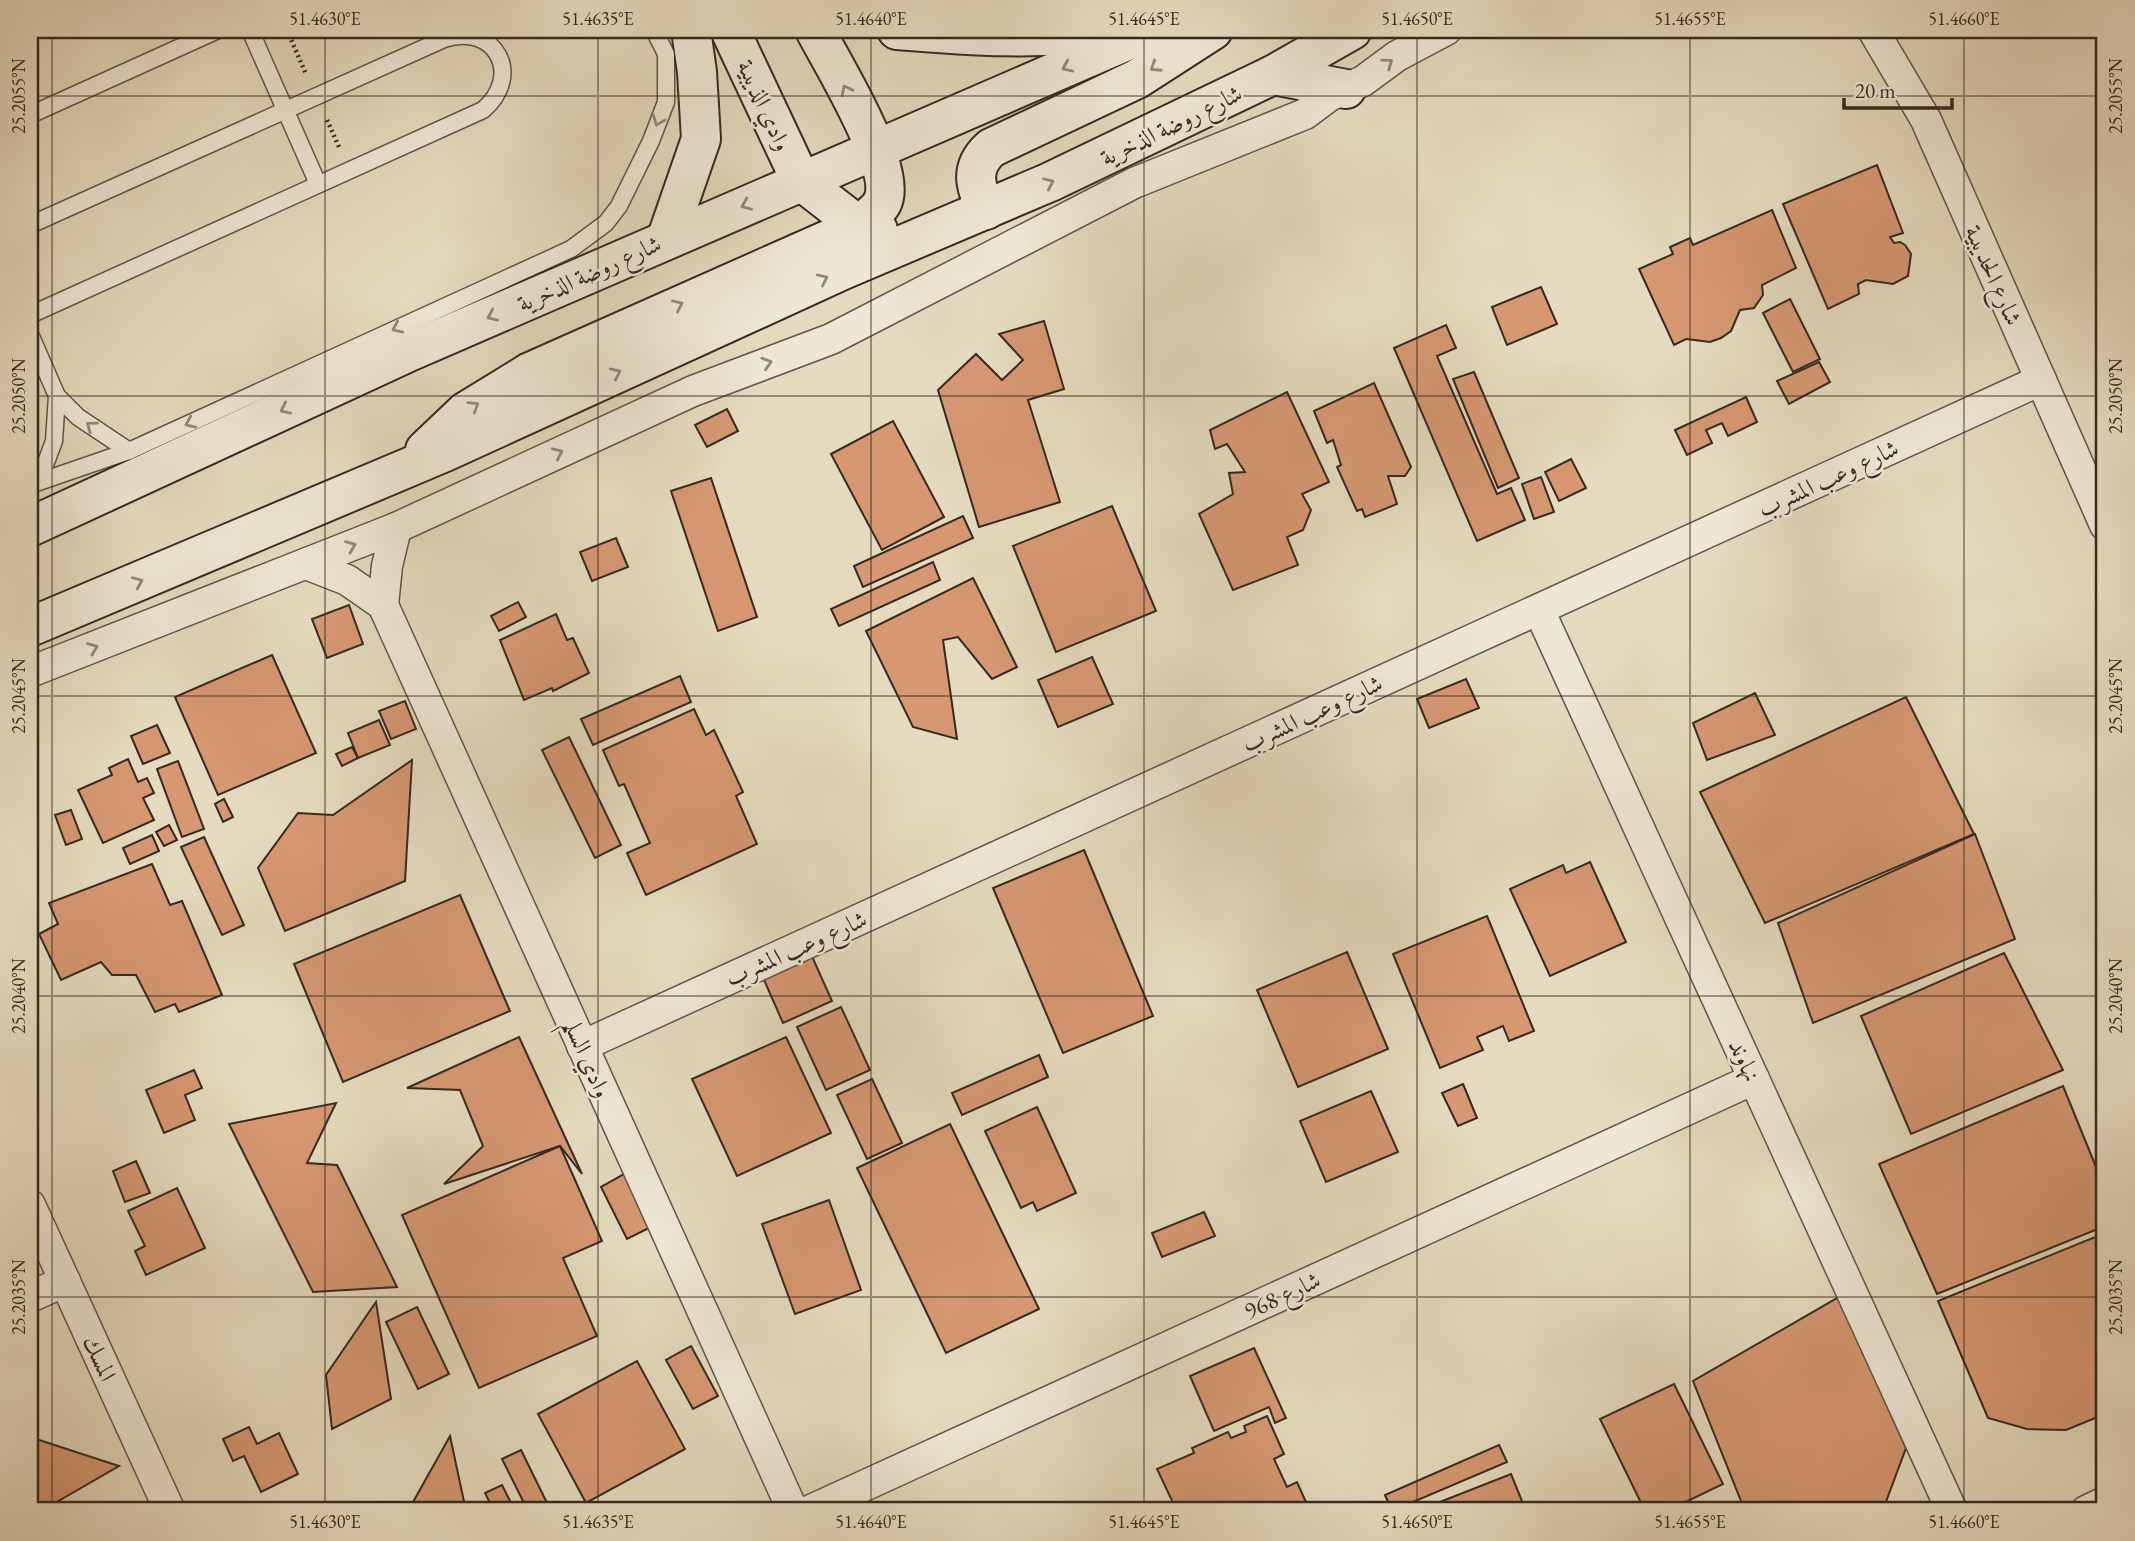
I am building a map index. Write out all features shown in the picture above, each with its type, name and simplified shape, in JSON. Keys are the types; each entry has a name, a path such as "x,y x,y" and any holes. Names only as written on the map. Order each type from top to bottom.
{"street":[{"path":"666,240 701,139 697,72 691,30"},
{"name":"وادي الذيبية","path":"730,30 801,181"},
{"path":"406,468 465,411 530,372 859,226 882,203 885,183 877,150 815,30"},
{"path":"897,30 993,38 1070,36 1113,30"},
{"name":"شارع روضة الذخرية","path":"30,527 411,351 1152,30"},
{"path":"986,210 976,189 974,177 982,156 991,148 1137,79 1213,30"},
{"name":"شارع روضة الذخرية","path":"30,627 406,468 843,270 945,229 1273,75 1352,30"},
{"path":"30,673 396,528 713,382 831,339 1134,183 1168,167 1275,128 1346,89 1396,56 1446,30"},
{"name":"شارع الحديبية","path":"1873,30 1926,120 2105,525"},
{"path":"1273,75 1346,89"},
{"path":"801,181 859,226 894,233 945,229"},
{"name":"شارع وعب المشرب","path":"582,1045 2041,380"},
{"path":"306,564 347,580 383,605 387,566 396,528"},
{"name":"وادي السلم","path":"383,605 793,1511"},
{"name":"نهاوند","path":"1539,610 1952,1511"},
{"name":"شارع 968","path":"809,1511 1754,1079"},
{"name":"المسك","path":"30,1205 170,1511"},
{"path":"30,1297 65,1282"},
{"path":"2086,1511 2105,1502"}],"lane":[{"path":"30,115 218,30"},
{"path":"250,30 318,184"},
{"path":"34,483 129,450 571,249 589,237 619,206 666,102 666,54 654,30"},
{"path":"30,225 457,34 482,39 500,57 503,69 499,92 483,110 30,315"},
{"path":"30,334 57,396 86,423 129,450"},
{"path":"34,483 54,441 57,396"}],"building":[{"path":"1877,165 1903,233 1890,237 1894,243 1905,245 1911,254 1908,276 1893,284 1866,280 1858,284 1859,294 1828,309 1783,204"},
{"path":"1772,210 1796,268 1762,285 1763,295 1754,308 1740,310 1731,331 1721,338 1710,342 1686,339 1674,345 1639,269 1673,254 1670,247 1690,238 1693,245"},
{"path":"1541,287 1557,324 1507,345 1492,307"},
{"path":"1790,299 1820,359 1793,372 1763,313"},
{"path":"1044,321 1064,389 1028,400 1060,502 979,527 938,390 976,354 1002,380 1023,360 999,334"},
{"path":"1446,325 1456,348 1437,356 1497,494 1511,488 1525,520 1477,541 1394,348"},
{"path":"1819,362 1830,382 1789,404 1777,381"},
{"path":"1474,372 1519,478 1498,488 1453,379"},
{"path":"1374,383 1411,467 1405,476 1388,476 1397,504 1365,517 1362,509 1357,511 1337,467 1341,465 1333,440 1327,443 1314,411"},
{"path":"1287,392 1329,482 1302,494 1311,510 1303,530 1287,537 1298,565 1233,590 1199,514 1233,494 1229,473 1245,472 1227,444 1215,449 1210,430"},
{"path":"1746,397 1757,422 1728,436 1722,423 1706,430 1712,443 1687,455 1675,430"},
{"path":"727,409 738,431 707,447 695,425"},
{"path":"893,421 944,517 882,550 831,454"},
{"path":"1571,459 1586,488 1559,501 1545,472"},
{"path":"1541,477 1554,512 1534,519 1522,484"},
{"path":"711,478 757,617 718,631 671,491"},
{"path":"1112,506 1156,611 1056,652 1013,546"},
{"path":"963,516 973,538 863,587 854,566"},
{"path":"616,538 628,567 592,581 580,552"},
{"path":"933,562 940,580 839,626 831,609"},
{"path":"973,578 1017,667 992,679 958,637 943,640 957,739 913,727 866,631"},
{"path":"518,602 526,617 499,631 491,616"},
{"path":"349,605 363,644 327,658 312,619"},
{"path":"556,614 567,640 573,638 589,673 553,691 552,688 524,700 500,640"},
{"path":"272,655 316,753 218,795 175,697"},
{"path":"1092,657 1113,704 1058,727 1038,680"},
{"path":"680,676 691,702 593,745 581,719"},
{"path":"1466,679 1479,708 1429,728 1417,699"},
{"path":"1755,693 1775,735 1707,760 1693,723"},
{"path":"1906,697 1974,834 1765,923 1700,792"},
{"path":"405,701 416,729 391,739 379,711"},
{"path":"694,709 706,735 714,730 743,792 736,796 757,844 646,895 627,853 650,843 624,784 619,786 603,750"},
{"path":"379,720 390,745 358,758 348,733"},
{"path":"157,725 170,753 143,764 131,736"},
{"path":"569,737 621,845 595,858 542,750"},
{"path":"352,747 358,758 342,766 336,754"},
{"path":"128,759 138,782 147,778 154,793 143,798 154,820 103,843 78,790 112,775 109,768"},
{"path":"412,760 405,881 285,931 258,868 298,813 333,815"},
{"path":"178,761 204,829 182,837 157,769"},
{"path":"224,799 233,817 223,822 215,804"},
{"path":"71,810 82,839 66,845 55,815"},
{"path":"169,825 177,840 164,846 156,832"},
{"path":"1975,834 2015,939 1813,1023 1778,923"},
{"path":"152,835 159,851 130,864 123,848"},
{"path":"204,837 244,925 222,935 181,847"},
{"path":"1084,850 1153,1016 1063,1053 993,888"},
{"path":"1590,862 1626,942 1550,976 1510,889 1563,865 1566,873"},
{"path":"152,864 170,905 182,901 222,995 179,1012 175,1004 155,1012 136,975 112,975 101,962 61,980 39,934 58,924 49,903"},
{"path":"460,895 510,1011 343,1082 294,964"},
{"path":"1487,916 1534,1031 1509,1041 1503,1026 1477,1037 1483,1050 1440,1068 1393,954"},
{"path":"810,952 832,1001 783,1023 761,973"},
{"path":"1347,952 1388,1049 1298,1087 1257,990"},
{"path":"2004,953 2063,1070 1911,1134 1861,1016"},
{"path":"841,1007 870,1070 826,1090 797,1027"},
{"path":"519,1037 582,1174 560,1146 444,1184 483,1146 460,1090 407,1088"},
{"path":"786,1037 831,1133 737,1176 692,1079"},
{"path":"1039,1055 1048,1077 962,1115 952,1093"},
{"path":"194,1070 202,1088 185,1095 195,1120 164,1133 146,1090"},
{"path":"872,1079 902,1143 867,1159 837,1095"},
{"path":"1463,1084 1477,1118 1458,1126 1442,1093"},
{"path":"2063,1086 2105,1189 2105,1226 1937,1294 1879,1164"},
{"path":"1371,1091 1398,1152 1326,1182 1300,1121"},
{"path":"336,1103 307,1163 337,1165 397,1287 313,1292 229,1124"},
{"path":"1037,1107 1076,1193 1037,1211 1033,1202 1021,1208 985,1131"},
{"path":"950,1124 1039,1309 946,1353 857,1168"},
{"path":"560,1146 602,1241 563,1258 597,1336 479,1388 402,1215"},
{"path":"136,1161 150,1193 125,1202 113,1171"},
{"path":"626,1173 653,1226 627,1239 601,1187"},
{"path":"177,1188 205,1248 146,1275 135,1251 145,1246 128,1211"},
{"path":"829,1200 861,1290 795,1314 762,1224"},
{"path":"1204,1212 1215,1236 1162,1257 1152,1233"},
{"path":"2105,1233 2105,1414 2066,1430 2027,1429 1988,1418 1938,1301"},
{"path":"1839,1297 1906,1448 1884,1507 1875,1511 1745,1511 1693,1381"},
{"path":"376,1302 391,1399 332,1429 326,1375"},
{"path":"417,1307 449,1374 418,1389 386,1322"},
{"path":"691,1346 718,1396 693,1409 666,1360"},
{"path":"1254,1348 1286,1418 1275,1423 1269,1407 1214,1431 1190,1376"},
{"path":"637,1361 685,1449 586,1503 538,1414"},
{"path":"1674,1384 1723,1484 1667,1511 1645,1511 1600,1419"},
{"path":"1267,1416 1284,1454 1274,1459 1287,1487 1297,1482 1310,1511 1182,1511 1178,1503 1174,1505 1157,1469 1194,1453 1192,1448 1228,1432 1231,1438 1246,1432 1244,1426"},
{"path":"249,1427 257,1444 279,1433 298,1474 261,1492 244,1456 233,1461 223,1439"},
{"path":"450,1436 466,1511 408,1511"},
{"path":"30,1437 119,1466 41,1511 30,1511"},
{"path":"1499,1445 1507,1462 1392,1511 1385,1495"},
{"path":"521,1450 551,1511 528,1511 502,1459"},
{"path":"1511,1474 1526,1511 1417,1511"},
{"path":"502,1485 515,1511 494,1511 485,1493"}]}
